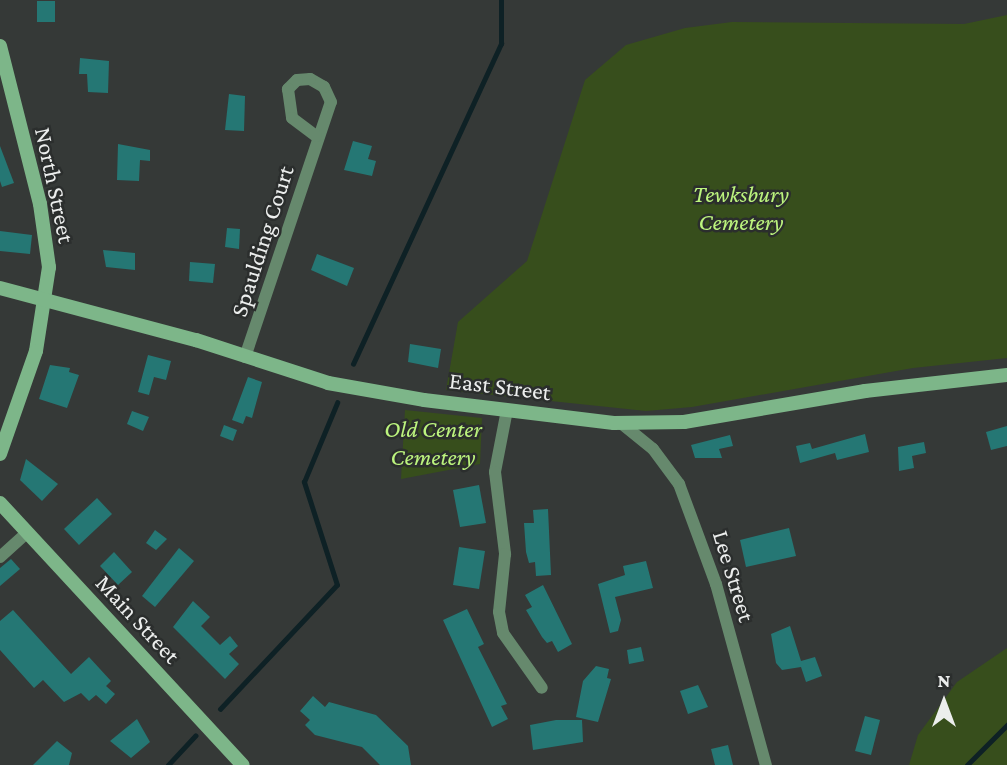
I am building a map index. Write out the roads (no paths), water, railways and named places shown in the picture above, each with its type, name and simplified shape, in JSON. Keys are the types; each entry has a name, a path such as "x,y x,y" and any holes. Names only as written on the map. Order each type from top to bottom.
{"main road":[{"name":"North Street","path":"0,46 40,204 49,267 36,351 0,454"},
{"name":"East Street","path":"0,288 45,297 353,389 621,423 684,422 864,391 1007,375"},
{"name":"Main Street","path":"0,503 243,765"}],"street":[{"name":"Spaulding Court","path":"245,357 316,136 326,124 331,102 324,87 310,79 297,80 288,89 292,118 316,136"},
{"path":"507,410 495,472 505,554 499,612 503,633 542,688"},
{"name":"Lee Street","path":"621,423 653,449 679,484 710,564 765,765"},
{"path":"0,557 27,533"}],"waterway":[{"path":"353,364 501,44 501,0"},
{"path":"220,709 337,585 304,482 337,403"},
{"path":"967,765 1007,725"},
{"path":"168,765 195,736"}],"park label":[{"name":"Tewksbury Cemetery","path":"741,208"},
{"name":"Old Center Cemetery","path":"433,443"}]}
